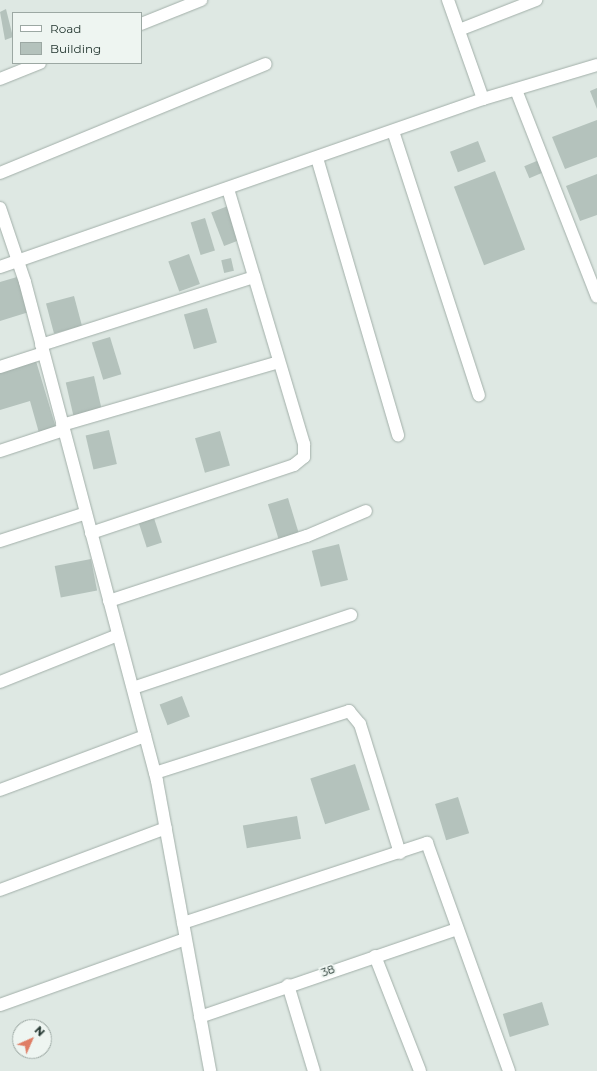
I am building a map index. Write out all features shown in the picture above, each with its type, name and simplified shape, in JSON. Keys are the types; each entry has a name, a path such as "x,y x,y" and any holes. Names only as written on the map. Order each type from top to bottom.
{"street":[{"path":"142,24 201,0"},
{"path":"448,0 483,99"},
{"path":"459,30 536,0"},
{"path":"0,79 38,64"},
{"path":"0,173 266,64"},
{"path":"0,267 228,189 483,99 597,65"},
{"path":"516,90 597,297"},
{"path":"393,131 479,395"},
{"path":"317,158 398,434"},
{"path":"91,533 294,465 304,457 304,444 228,189"},
{"path":"0,208 42,349 155,773 210,1071"},
{"path":"0,367 42,349 254,277"},
{"path":"0,451 63,428 279,362"},
{"path":"109,601 307,536 366,511"},
{"path":"0,541 86,513"},
{"path":"133,688 351,615"},
{"path":"0,682 118,635"},
{"path":"155,773 349,711 360,724 400,853"},
{"path":"0,790 145,736"},
{"path":"0,890 166,828"},
{"path":"183,923 427,843 509,1071"},
{"name":"38","path":"200,1017 288,985 457,929"},
{"path":"0,1005 186,938"},
{"path":"375,956 420,1071"},
{"path":"288,985 314,1071"}],"building":[{"path":"6,9 12,33 12,37 5,40 0,12"},
{"path":"597,88 597,109 590,91"},
{"path":"597,120 597,157 565,169 552,137"},
{"path":"478,141 486,162 458,172 450,152"},
{"path":"539,160 544,172 529,178 524,166"},
{"path":"495,171 525,249 484,265 454,187"},
{"path":"597,174 597,215 580,221 566,186"},
{"path":"228,206 241,240 224,246 211,212"},
{"path":"205,218 215,251 201,255 191,222"},
{"path":"189,254 200,284 179,292 168,262"},
{"path":"231,258 234,271 224,273 221,260"},
{"path":"17,277 29,312 0,321 0,282"},
{"path":"74,296 82,326 54,333 46,304"},
{"path":"207,308 217,343 194,349 184,315"},
{"path":"110,337 121,374 103,380 92,343"},
{"path":"36,361 56,428 39,433 30,401 0,410 0,371"},
{"path":"94,376 102,411 74,418 66,383"},
{"path":"109,430 117,464 93,470 86,435"},
{"path":"220,431 230,466 205,473 195,438"},
{"path":"288,498 299,534 279,540 268,504"},
{"path":"153,515 162,543 147,548 138,520"},
{"path":"339,544 348,580 321,587 312,551"},
{"path":"91,559 97,590 61,597 55,566"},
{"path":"182,696 190,717 167,725 160,705"},
{"path":"355,764 370,810 325,824 310,779"},
{"path":"458,797 469,833 446,840 435,804"},
{"path":"297,816 301,839 247,848 243,826"},
{"path":"542,1002 549,1025 510,1037 503,1014"}]}
